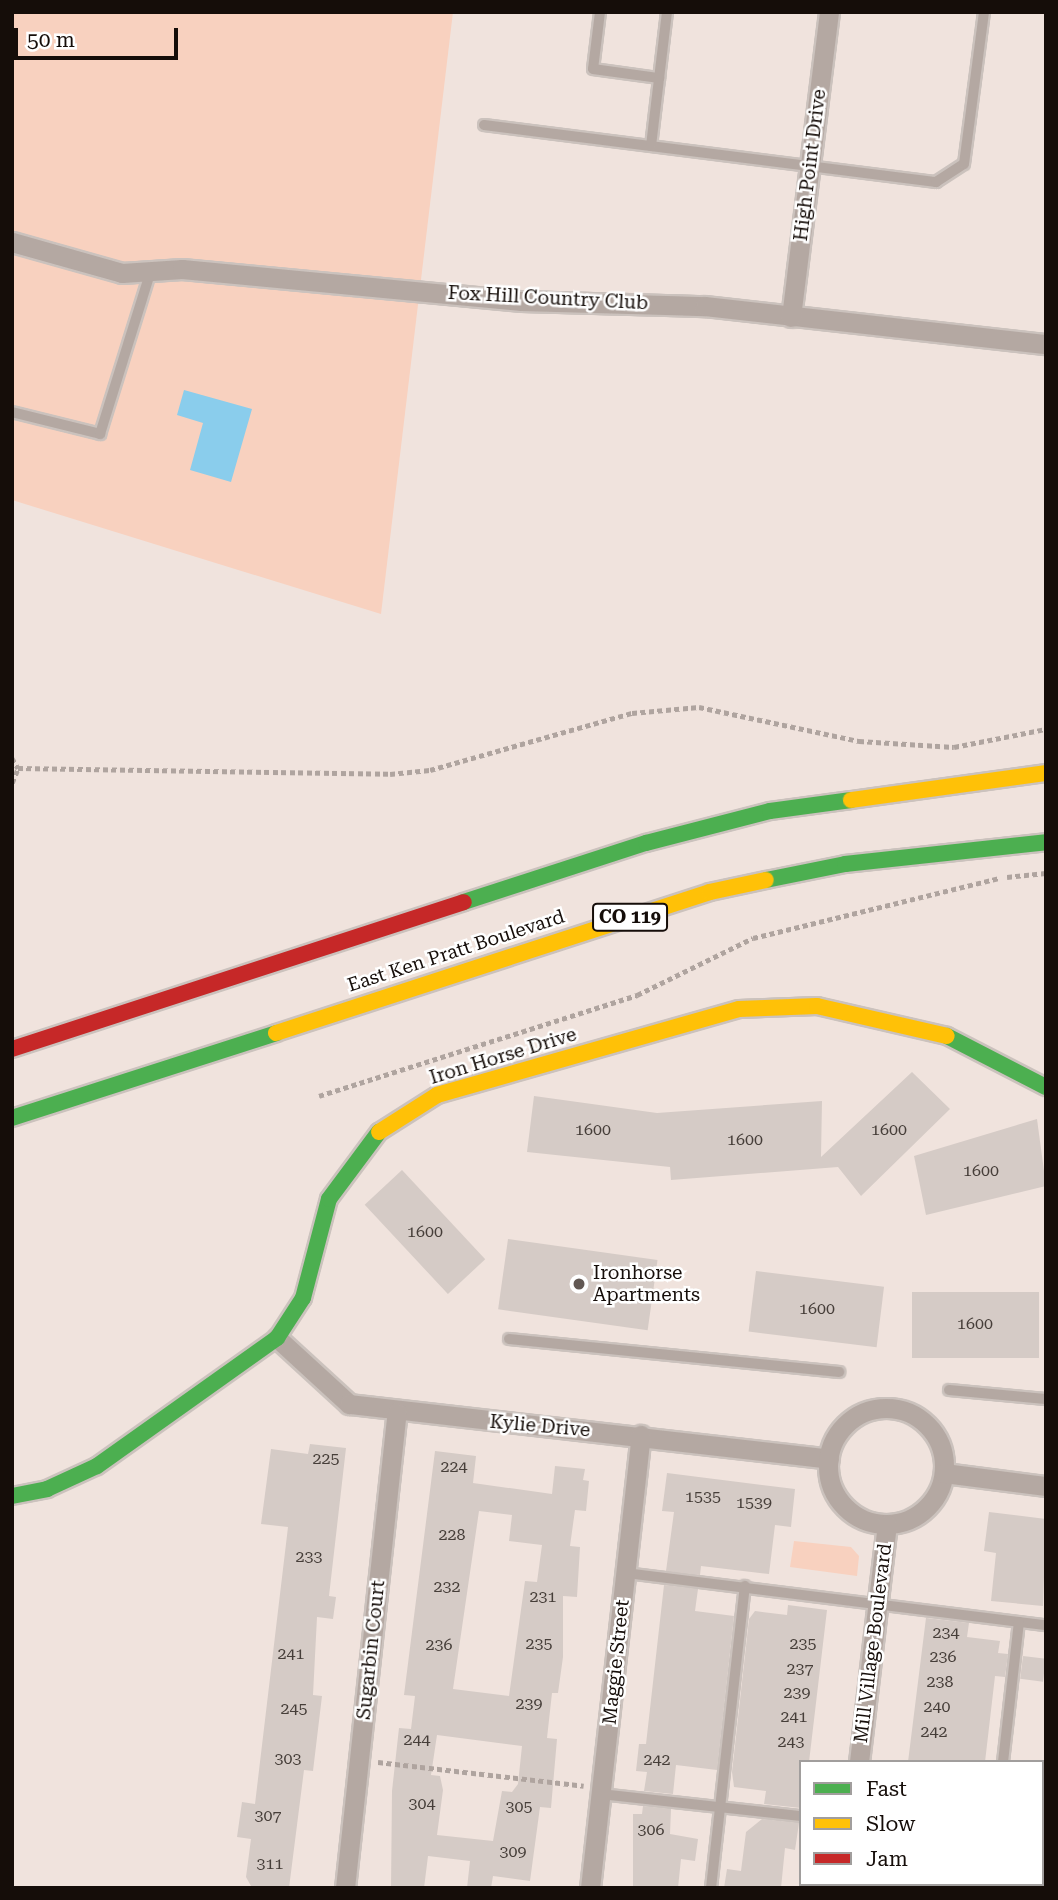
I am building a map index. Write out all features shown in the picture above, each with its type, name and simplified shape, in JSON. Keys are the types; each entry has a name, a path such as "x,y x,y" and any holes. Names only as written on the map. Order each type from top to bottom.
{"main road":[{"path":"12,1049 646,842 783,809 1046,773"},
{"name":"East Ken Pratt Boulevard","path":"12,1118 710,892 845,864 1046,842"},
{"name":"Iron Horse Drive","path":"12,1496 47,1489 97,1466 277,1338 303,1298 329,1199 388,1121 437,1095 739,1009 817,1006 938,1031 1046,1087"},
{"path":"12,1038 42,1039"},
{"path":"12,1137 64,1101"}],"street":[{"name":"High Point Drive","path":"791,317 828,12"},
{"name":"Fox Hill Country Club","path":"12,242 122,273 151,270 791,317 1046,344"},
{"name":"Kylie Drive","path":"277,1338 349,1404 397,1413 641,1435 829,1460"},
{"path":"894,1408 929,1426 940,1443 944,1473 922,1513 887,1525 845,1508 833,1492 829,1460 839,1430 855,1417 894,1408"},
{"name":"Sugarbin Court","path":"345,1888 397,1413"},
{"name":"Maggie Street","path":"590,1888 641,1435"},
{"path":"944,1473 1046,1486"},
{"name":"Mill Village Boulevard","path":"859,1760 887,1525"}],"lane":[{"path":"600,12 593,69 659,78"},
{"path":"651,146 667,12"},
{"path":"484,125 936,182 953,177 964,164 984,12"},
{"path":"12,412 100,434 151,270"},
{"path":"509,1339 839,1372"},
{"path":"949,1390 1046,1399"},
{"path":"626,1573 878,1602 1046,1625"},
{"path":"711,1888 745,1586"},
{"path":"1003,1760 1019,1622"},
{"path":"601,1791 799,1816"}],"path":[{"path":"18,768 390,774 430,770 632,713 699,708 859,741 954,747 1046,729"},
{"path":"12,758 18,768"},
{"path":"12,783 18,768"},
{"path":"319,1096 637,996 753,938 811,919 916,893 1046,873"},
{"path":"359,1760 601,1791"}],"shaded area":[{"path":"12,12 453,12 381,614 12,500"},
{"path":"794,1541 851,1547 859,1556 857,1576 790,1567"}],"water":[{"path":"184,390 252,409 231,482 190,470 203,423 177,415"}],"building":[{"path":"912,1072 950,1109 861,1196 838,1167 671,1180 670,1167 527,1152 534,1096 657,1113 822,1101 821,1157"},
{"path":"1037,1119 1046,1186 926,1215 914,1156"},
{"path":"402,1170 485,1259 448,1294 365,1205"},
{"name":"Ironhorse Apartments","path":"508,1239 658,1260 648,1330 498,1309"},
{"name":"Ironhorse Apartments","path":"756,1271 884,1287 877,1347 749,1332"},
{"path":"912,1292 1039,1292 1039,1358 912,1358"},
{"path":"310,1444 346,1448 329,1596 336,1597 333,1619 317,1617 313,1695 322,1696 313,1771 304,1770 289,1888 268,1888 251,1886 246,1877 251,1839 237,1837 242,1802 255,1804 288,1527 261,1524 271,1449 308,1454"},
{"path":"435,1451 476,1456 473,1483 552,1494 555,1466 585,1469 583,1480 589,1481 586,1511 575,1510 570,1546 580,1547 577,1597 563,1596 563,1657 558,1693 552,1693 547,1738 557,1739 551,1808 540,1807 530,1881 493,1876 491,1888 467,1888 470,1861 428,1856 424,1888 391,1888 392,1791 399,1728 411,1729 415,1696 404,1695","holes":["479,1511 512,1515 509,1541 542,1545 537,1582 525,1581 509,1696 453,1689","437,1735 522,1746 518,1784 512,1792 502,1791 493,1841 437,1835 443,1790 440,1776 431,1775"]},
{"path":"667,1473 795,1489 791,1527 775,1525 769,1574 701,1566 700,1575 666,1571 674,1512 662,1511"},
{"path":"989,1512 1046,1519 1043,1606 991,1601 996,1553 984,1551"},
{"path":"664,1585 698,1589 695,1611 734,1616 717,1770 676,1765 673,1794 644,1791 647,1772 636,1771 639,1744 646,1744"},
{"path":"788,1605 827,1610 809,1760 799,1760 799,1808 764,1804 766,1791 734,1787 732,1772 749,1619 755,1611 787,1615"},
{"path":"926,1618 969,1623 967,1637 1000,1641 998,1653 1008,1654 1005,1677 995,1676 985,1760 908,1760"},
{"path":"1023,1656 1046,1659 1043,1682 1020,1679"},
{"path":"643,1806 671,1809 670,1834 698,1839 695,1861 681,1859 678,1888 633,1888 633,1814 642,1814"},
{"path":"762,1819 799,1823 795,1850 785,1848 781,1888 724,1888 727,1869 741,1871 746,1832"}],"traffic: fast":[{"path":"464,902 646,843 770,811 851,800"},
{"path":"766,880 845,864 1046,842"},
{"path":"12,1118 276,1033"},
{"path":"947,1036 1046,1087"},
{"path":"12,1496 47,1489 97,1466 277,1338 303,1298 329,1199 379,1132"}],"traffic: slow":[{"path":"851,800 1046,773"},
{"path":"276,1033 710,892 766,880"},
{"path":"379,1132 437,1095 739,1009 817,1006 947,1036"}],"traffic: jam":[{"path":"12,1049 464,902"}],"place":[{"name":"Ironhorse Apartments","path":"579,1284"}]}
